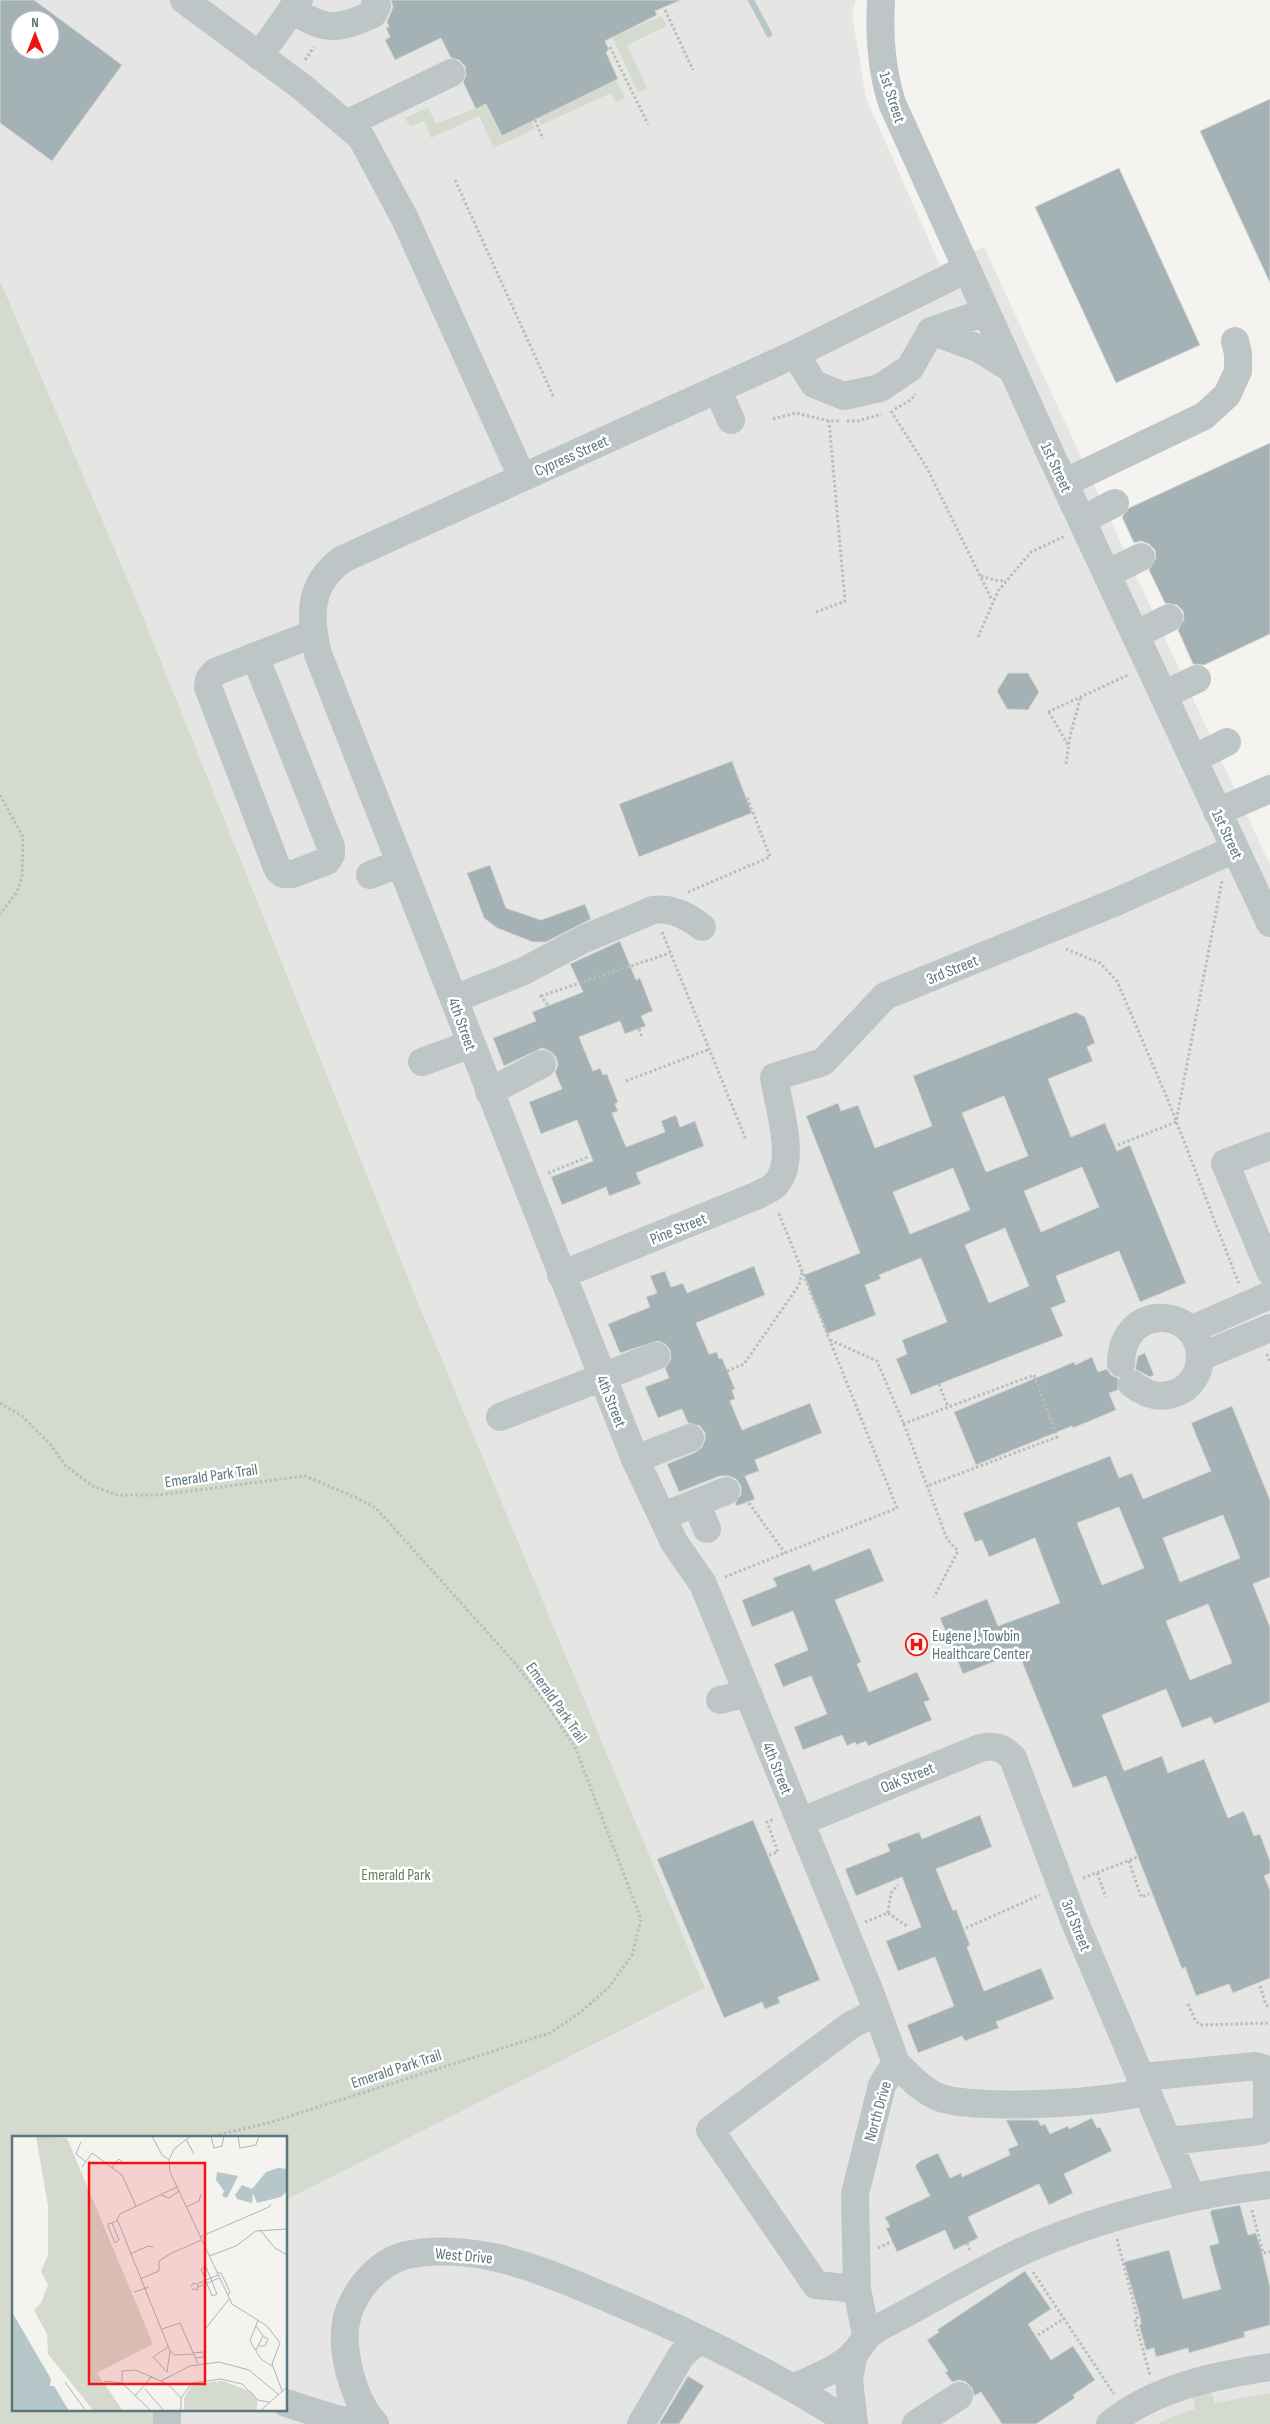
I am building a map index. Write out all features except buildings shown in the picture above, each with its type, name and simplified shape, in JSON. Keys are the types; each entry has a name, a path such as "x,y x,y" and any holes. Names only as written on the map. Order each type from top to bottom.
{"street":[{"path":"184,0 260,56 361,136 405,219 522,477"},
{"path":"260,56 295,4 310,22 338,27 374,14 377,6 375,0"},
{"name":"1st Street","path":"881,0 879,31 885,82 917,161 1064,483 1076,527 1107,574 1270,923"},
{"path":"346,124 451,73"},
{"name":"Cypress Street","path":"347,728 318,654 313,634 312,612 316,594 324,578 334,566 375,543 795,354 967,269"},
{"path":"918,293 930,331"},
{"path":"795,354 814,384 844,396 880,388 910,368 930,331 986,312"},
{"path":"930,331 978,348 1012,369"},
{"path":"1064,483 1204,416 1227,396 1238,371 1238,353 1235,341"},
{"path":"716,389 731,420"},
{"path":"1076,527 1115,503"},
{"path":"1107,574 1141,557"},
{"path":"1135,635 1169,618"},
{"path":"255,656 330,847 331,854 327,861 292,874 283,874 278,870 208,688 209,679 215,672 255,656 313,634"},
{"path":"1163,695 1197,679"},
{"name":"4th Street","path":"347,728 635,1459 674,1542 703,1584 748,1693 790,1824 877,2012 896,2064"},
{"path":"1193,759 1226,742"},
{"path":"1218,812 1270,789"},
{"name":"3rd Street","path":"785,1168 787,1149 766,1075 823,1062 885,996 1116,902 1235,849"},
{"path":"370,875 400,863"},
{"path":"454,999 522,972 584,939 653,910 665,908 693,920 702,927"},
{"path":"422,1062 471,1044"},
{"path":"489,1092 542,1064"},
{"path":"1270,1146 1225,1163 1270,1271"},
{"name":"Pine Street","path":"561,1275 758,1195 775,1185 785,1168"},
{"path":"1190,1330 1270,1295"},
{"path":"1168,1318 1190,1330 1199,1347 1200,1357 1195,1376 1181,1391 1169,1396 1155,1396 1142,1392 1126,1374 1121,1350 1133,1329 1143,1321 1168,1318"},
{"path":"1200,1357 1270,1328"},
{"path":"500,1417 656,1356"},
{"path":"635,1459 690,1438"},
{"path":"663,1516 696,1503 737,1497"},
{"path":"696,1503 707,1529"},
{"path":"720,1700 748,1693"},
{"name":"Oak Street","path":"790,1824 980,1748 998,1747 1004,1749 1013,1758"},
{"name":"3rd Street","path":"1013,1758 1074,1920 1192,2198"},
{"path":"857,2289 816,2285 710,2130 851,2025 877,2012"},
{"name":"North Drive","path":"860,2344 855,2194 884,2078 896,2064 903,2073 934,2096 952,2100 1044,2104 1106,2100 1138,2094 1145,2084 1256,2066 1264,2069 1267,2085 1267,2126 1260,2131 1169,2141"},
{"path":"793,2388 836,2368 860,2344 964,2281 1024,2251 1112,2219 1192,2198 1258,2186"},
{"name":"West Drive","path":"288,2405 343,2421 371,2420 345,2355 345,2323 351,2305 363,2284 378,2269 402,2256 428,2252 455,2252 492,2256 522,2264 643,2312 793,2388 853,2424"},
{"path":"641,2424 681,2356 699,2339"},
{"path":"853,2424 849,2380 860,2344"},
{"path":"1110,2424 1129,2408 1175,2388 1241,2371 1270,2367"},
{"path":"916,2424 959,2396"}],"path":[{"path":"665,10 693,70"},
{"path":"303,62 313,47"},
{"path":"610,47 648,124"},
{"path":"534,120 543,139"},
{"path":"455,180 554,398"},
{"path":"891,411 928,468 992,600"},
{"path":"816,612 845,601 829,420"},
{"path":"978,637 992,600 1031,552 1076,527"},
{"path":"982,576 1006,581"},
{"path":"1068,746 1048,712 1149,666"},
{"path":"1066,764 1068,746 1081,696"},
{"path":"0,795 23,837 22,876 17,892 0,914"},
{"path":"679,895 770,857 747,797"},
{"path":"1176,1122 1223,876"},
{"path":"661,930 746,1140"},
{"path":"1058,946 1100,963 1117,981 1176,1122 1240,1285"},
{"path":"541,996 670,953"},
{"path":"639,1029 642,1037"},
{"path":"626,1081 710,1049"},
{"path":"1118,1145 1176,1122"},
{"path":"544,1174 588,1157"},
{"path":"724,1578 898,1508 775,1205"},
{"path":"727,1371 744,1364 799,1285 802,1272"},
{"path":"830,1340 876,1361 903,1424 947,1540 958,1550 934,1597"},
{"path":"903,1424 1034,1375 1058,1437 927,1486"},
{"path":"939,1384 948,1407"},
{"name":"Emerald Park Trail","path":"0,1402 22,1416 50,1444 66,1466 93,1486 116,1495 159,1496 305,1476 376,1508 512,1661 543,1699 575,1747 641,1919 632,1955 610,1986 580,2012 550,2033 268,2123 214,2136"},
{"path":"737,1497 785,1553"},
{"path":"778,1852 767,1822 777,1818 790,1824"},
{"path":"769,1855 787,1848"},
{"path":"1081,1879 1138,1857"},
{"path":"1129,1860 1142,1897 1149,1894"},
{"path":"1097,1872 1106,1897"},
{"path":"888,1913 891,1893 898,1885"},
{"path":"966,1928 1042,1895"},
{"path":"864,1923 888,1913"},
{"path":"888,1913 906,1926"},
{"path":"1260,1986 1269,2006"},
{"path":"1188,2004 1195,2020 1200,2025 1270,2023"},
{"path":"1258,2186 1263,2253 1270,2252"},
{"path":"1112,2219 1138,2320 1135,2321 1150,2377"},
{"path":"1031,2269 1116,2396"},
{"path":"1038,2335 1065,2318"}],"shaded area":[{"name":"Eugene J. Towbin Healthcare Center","path":"0,0 856,0 852,14 866,98 940,265 984,247 1270,865 1270,2424 174,2424 165,2412 288,2412 288,2199 705,1988 417,1300 134,594 0,279"}],"green space":[{"path":"662,16 667,26 627,45 647,88 638,92 612,37"},
{"path":"616,80 625,98 616,102 611,93 541,125 538,118"},
{"path":"486,104 502,136 532,121 535,129 494,148 479,116 431,138 424,121 410,127 405,118 428,107 436,124"},
{"name":"Emerald Park","path":"0,280 134,594 417,1300 705,1988 288,2199 288,2136 12,2136 12,2412 165,2412 174,2424 0,2424"},
{"path":"1210,2388 1215,2403 1270,2393 1270,2424 1157,2424 1195,2409 1192,2393"}],"waterway":[{"path":"751,0 769,34"}],"place":[{"name":"Eugene J. Towbin Healthcare Center","path":"916,1644"}]}
